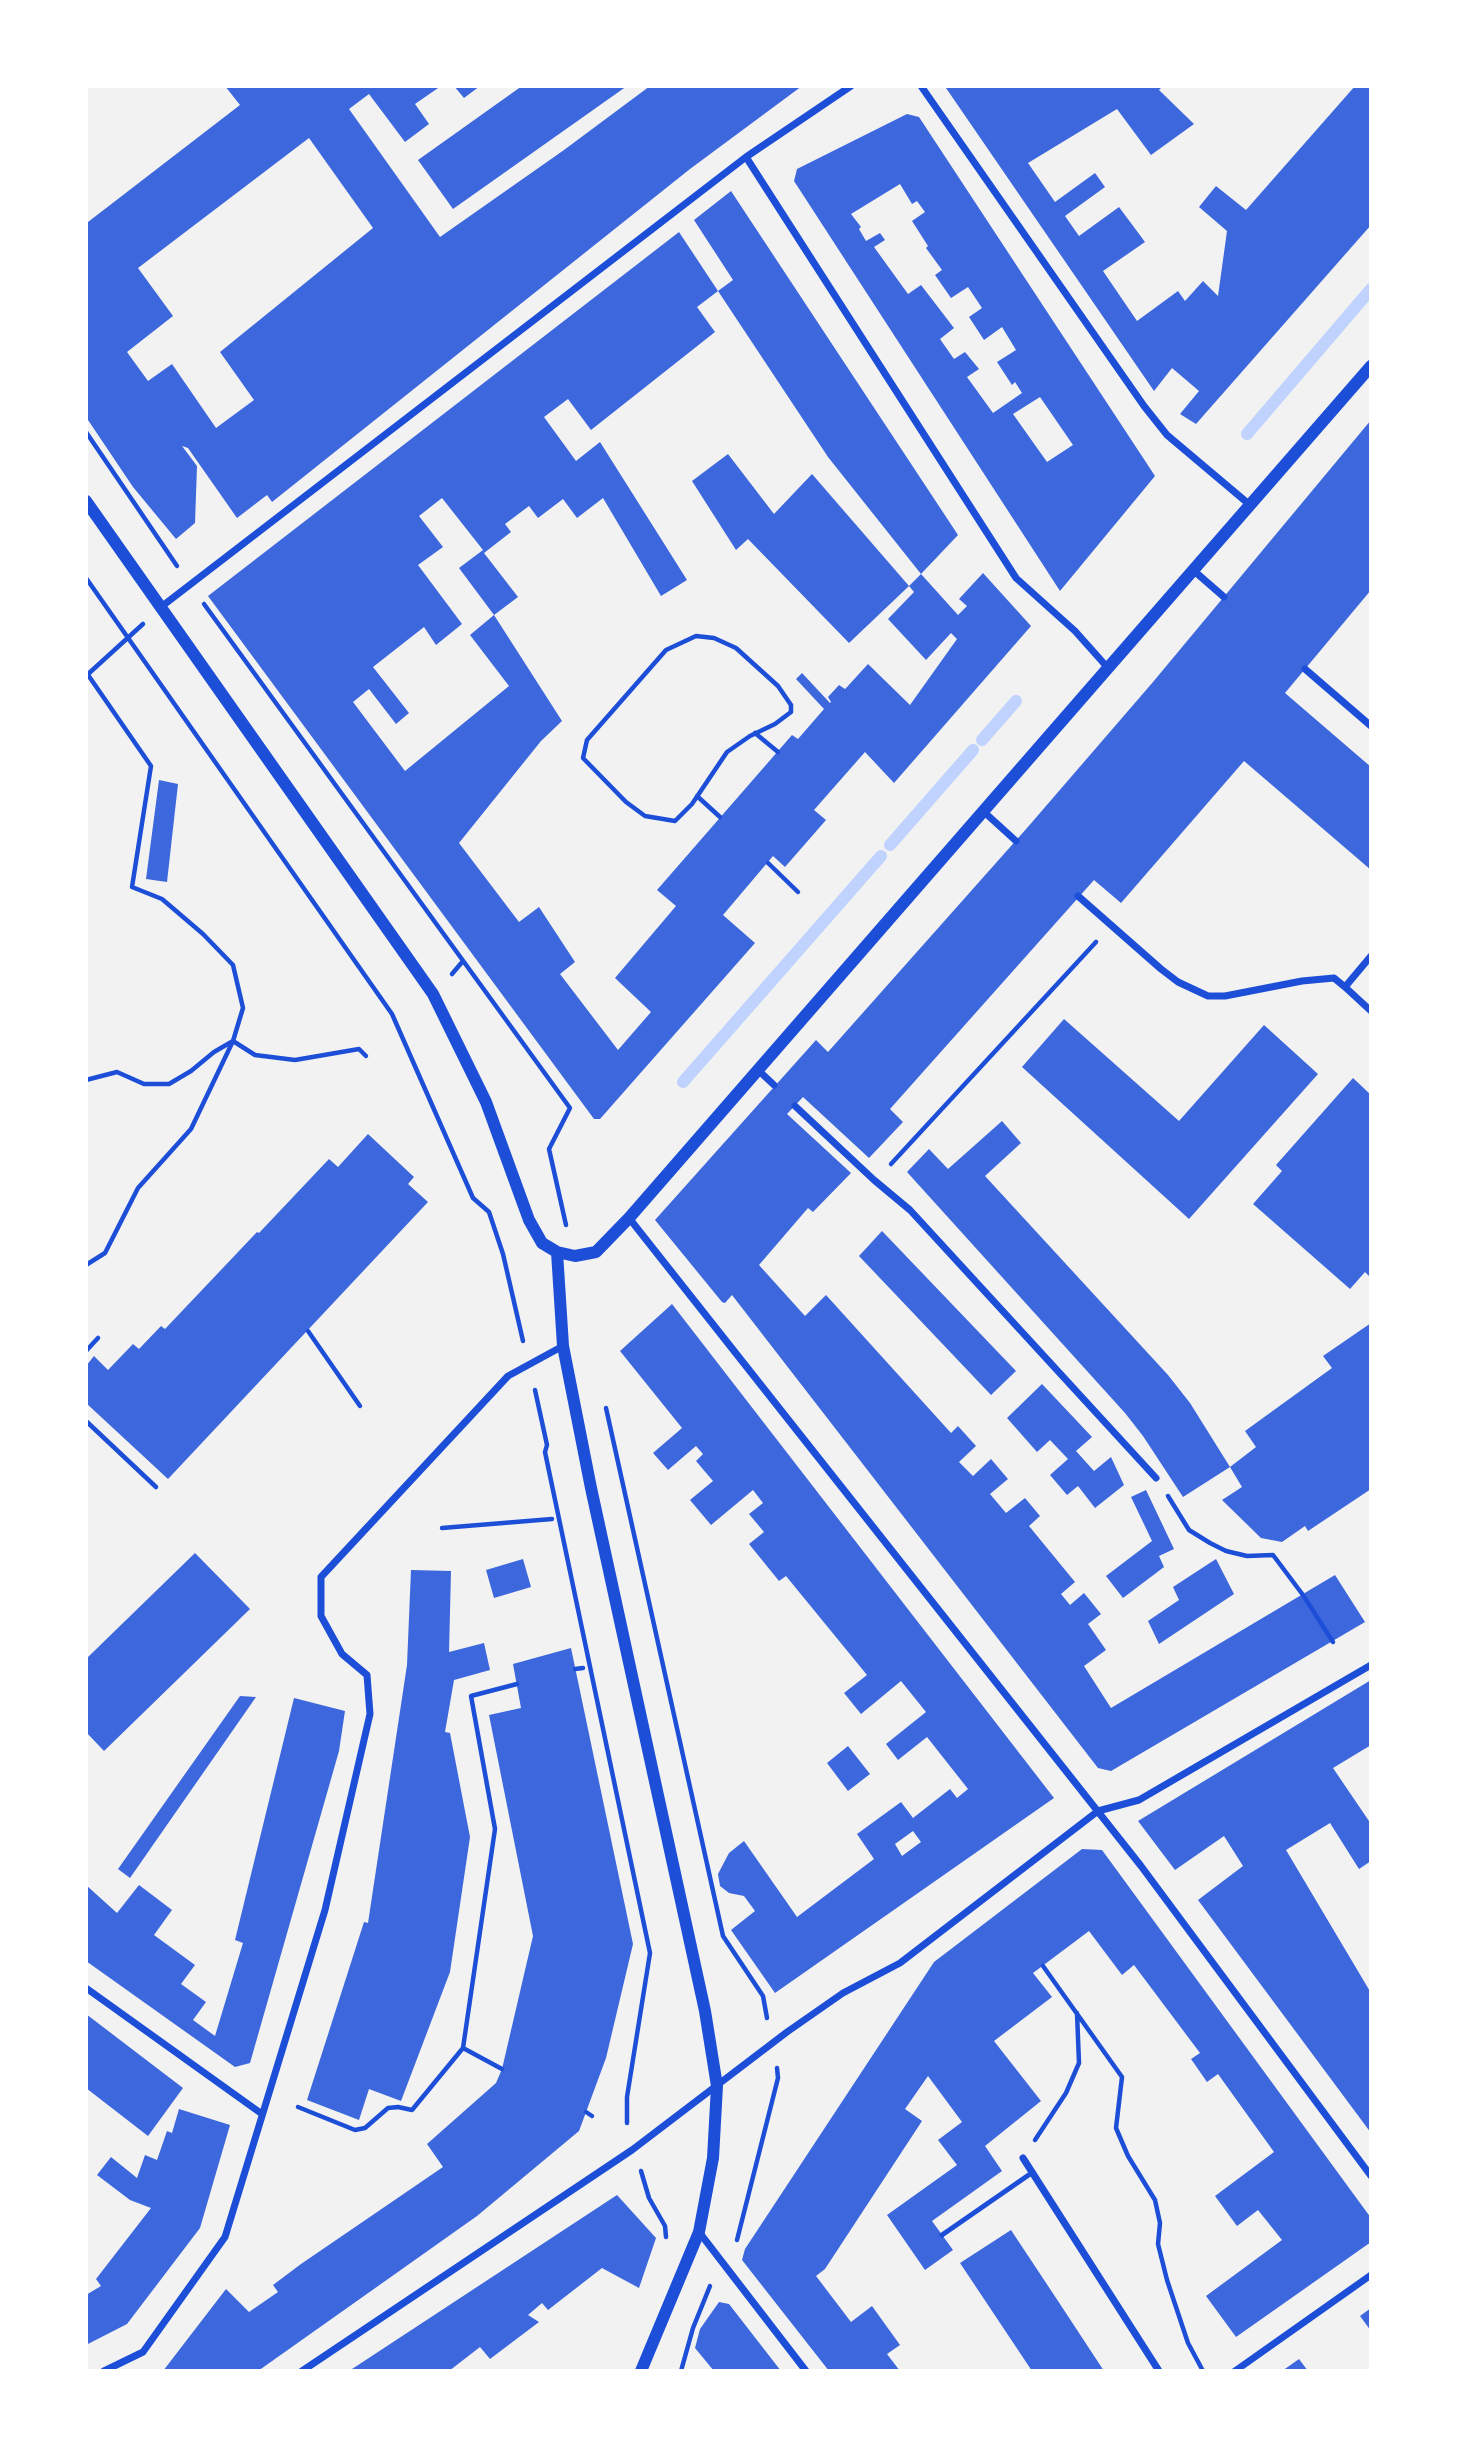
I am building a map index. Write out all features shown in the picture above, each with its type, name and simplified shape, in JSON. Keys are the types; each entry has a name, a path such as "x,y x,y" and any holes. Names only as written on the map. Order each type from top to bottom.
{"street":[{"path":"161,607 746,157 851,86"},
{"path":"921,86 1167,435 1250,505"},
{"path":"746,157 1016,578 1075,631 1108,668"},
{"path":"86,500 433,994 486,1102 529,1220 542,1243 557,1252 575,1256 596,1252 629,1218 1371,366"},
{"path":"1194,570 1224,597"},
{"path":"1305,669 1371,726"},
{"path":"983,811 1016,841"},
{"path":"1078,896 1161,969 1178,982 1208,996 1225,996 1302,981 1334,978 1371,1011"},
{"path":"1345,987 1371,956"},
{"path":"758,1070 774,1085"},
{"path":"795,1106 910,1210 1156,1478"},
{"path":"629,1218 1098,1811 1371,2176"},
{"path":"557,1252 563,1346 593,1502 705,2011 717,2086 713,2158 699,2232 641,2371"},
{"path":"104,2371 143,2352 225,2237 325,1910 370,1714 368,1675 342,1654 321,1616 321,1577 508,1376 563,1346"},
{"path":"302,2371 632,2150 843,1993 900,1963 1098,1811 1139,1800 1371,1665"},
{"path":"86,1988 262,2114"},
{"path":"1023,2158 1159,2371"},
{"path":"699,2232 806,2371"},
{"path":"1235,2371 1371,2276"}],"lane":[{"path":"942,2235 1033,2172"}],"path":[{"path":"86,432 180,570"},
{"path":"86,579 393,1014 473,1198 489,1212 503,1254 516,1310"},
{"path":"197,594 570,1108 549,1149 561,1206"},
{"path":"696,636 714,638 736,648 778,685 792,705 791,712 775,724 755,733 727,752 697,796 675,821 645,816 626,802 583,758 587,740 666,650 696,636"},
{"path":"86,1265 105,1253 138,1188 191,1129 233,1041 243,1008 233,965 162,899 132,887 151,766 86,675 121,645"},
{"path":"755,733 778,752"},
{"path":"697,796 720,817"},
{"path":"768,863 798,892"},
{"path":"888,1168 1097,940"},
{"path":"233,1041 255,1055 295,1060 359,1049 366,1056"},
{"path":"86,1080 117,1072 144,1084 169,1084 233,1041"},
{"path":"307,1331 360,1406"},
{"path":"86,1351 98,1338"},
{"path":"605,1402 723,1936 763,1996"},
{"path":"541,1416 547,1445 545,1452 650,1953 627,2096 627,2131"},
{"path":"86,1421 156,1487"},
{"path":"1156,1478 1189,1530 1226,1551 1247,1556 1273,1556 1334,1642"},
{"path":"443,1528 552,1519"},
{"path":"575,1669 583,1668"},
{"path":"298,2107 355,2130 365,2128 388,2108 412,2110 463,2048 495,1829 471,1696 516,1684"},
{"path":"1043,1966 1122,2077 1116,2128 1128,2156 1155,2200 1160,2223 1158,2245 1167,2280 1188,2343 1203,2371"},
{"path":"1023,2158 1066,2093 1079,2063 1077,2012"},
{"path":"463,2048 502,2069"},
{"path":"734,2250 778,2078"},
{"path":"586,2112 592,2116"},
{"path":"644,2180 649,2199 664,2226 666,2243"},
{"path":"681,2371 693,2328 712,2283"}],"building":[{"path":"225,86 441,86 415,104 429,124 405,142 369,94 349,109 440,237 650,86 802,86 690,169 272,502 267,495 237,518 188,448 182,446 197,466 195,523 176,539 133,487 86,417 86,218 88,222 240,105","holes":["309,138 373,228 220,352 254,400 216,428 172,364 148,381 127,352 173,316 138,268"]},
{"path":"454,86 480,86 464,98"},
{"path":"522,86 627,86 453,209 418,160"},
{"path":"1163,86 1159,90 1194,124 1151,155 1117,109 1028,163 1055,202 1095,173 1105,187 1065,216 1079,236 1119,207 1145,242 1103,271 1137,321 1178,291 1185,301 1203,281 1218,296 1227,231 1199,207 1216,186 1246,210 1355,86 1371,86 1371,225 1196,424 1180,414 1199,391 1172,368 1154,391 946,88"},
{"path":"907,114 919,117 1155,476 1060,591 794,181 797,169","holes":["900,184 912,204 917,201 925,212 912,221 928,246 926,248 942,270 935,275 951,298 968,287 982,308 969,317 984,340 1002,327 1016,350 997,362 1012,385 1015,382 1022,393 993,413 967,377 979,369 965,352 954,359 940,339 954,328 921,285 908,294 874,247 885,240 880,233 866,241 859,229 861,227 851,214","1040,397 1073,445 1047,462 1013,414"]},
{"path":"731,191 958,535 921,574 828,457 718,291 733,280 694,220"},
{"path":"679,232 718,291 697,307 715,332 591,430 568,399 544,417 576,461 600,442 687,580 661,596 603,498 577,518 563,499 538,518 529,506 505,524 511,532 484,553 518,597 494,615 562,721 541,741 459,843 519,922 539,907 575,962 560,974 618,1050 651,1012 615,978 676,906 657,890 792,735 798,739 824,709 796,679 802,673 830,703 828,697 839,685 845,689 868,664 910,705 957,639 951,633 926,660 888,619 914,592 909,586 921,574 958,615 967,606 959,599 983,573 1031,626 894,783 865,752 814,810 826,820 785,867 773,856 723,915 755,943 600,1119 594,1119 208,596","holes":["442,498 483,550 459,568 494,615 470,635 509,686 405,771 353,702 369,689 396,724 409,713 373,667 424,627 436,645 462,624 418,565 443,547 419,516"]},
{"path":"1371,420 1371,590 1285,693 1371,767 1371,870 1244,761 1121,903 1094,880 890,1109 903,1122 869,1158 803,1097 787,1114 851,1173 813,1212 808,1208 759,1265 805,1316 826,1295 951,1433 958,1426 976,1446 959,1462 973,1476 991,1459 1008,1479 990,1494 1006,1513 1025,1498 1040,1516 1029,1526 1075,1582 1061,1594 1070,1605 1084,1593 1101,1614 1088,1624 1106,1650 1084,1666 1111,1708 1335,1575 1365,1622 1111,1771 1098,1768 732,1295 725,1303 722,1302 655,1220 816,1040 828,1052 1153,682"},
{"path":"728,454 774,514 812,474 909,586 849,643 748,539 736,550 692,481"},
{"path":"159,780 178,784 167,882 146,879"},
{"path":"1064,1019 1179,1121 1264,1025 1318,1074 1189,1219 1022,1067"},
{"path":"1353,1078 1371,1095 1371,1278 1365,1272 1350,1289 1253,1204 1282,1171 1276,1165"},
{"path":"1002,1121 1021,1143 985,1176 1168,1375 1190,1403 1230,1467 1183,1497 1125,1413 907,1172 929,1149 948,1169"},
{"path":"368,1134 414,1177 408,1184 428,1202 168,1479 86,1403 86,1366 94,1356 108,1370 133,1344 139,1349 161,1326 165,1329 329,1159 338,1167"},
{"path":"882,1231 1016,1371 991,1395 859,1256"},
{"path":"672,1304 1054,1798 775,1993 731,1930 755,1911 744,1896 729,1893 720,1886 718,1874 729,1853 744,1841 797,1917 874,1859 857,1834 901,1802 913,1818 950,1789 957,1798 968,1789 927,1737 898,1760 886,1744 926,1712 901,1681 861,1714 844,1693 867,1675 786,1576 779,1581 749,1544 764,1532 749,1514 763,1503 753,1490 711,1525 690,1500 713,1481 696,1461 703,1454 696,1446 668,1470 653,1453 682,1428 620,1351","holes":["913,1831 921,1842 902,1856 895,1844"]},
{"path":"1371,1323 1371,1489 1308,1531 1305,1526 1282,1542 1261,1538 1222,1500 1242,1487 1230,1467 1256,1447 1245,1431 1332,1368 1323,1356"},
{"path":"1042,1384 1092,1437 1076,1451 1094,1471 1111,1457 1124,1485 1095,1508 1078,1486 1067,1495 1050,1475 1068,1459 1050,1440 1037,1452 1007,1418"},
{"path":"1146,1490 1174,1549 1159,1556 1164,1567 1123,1598 1106,1576 1152,1541 1131,1497"},
{"path":"195,1553 250,1609 104,1751 86,1732 86,1659"},
{"path":"523,1559 531,1587 494,1598 486,1570"},
{"path":"1216,1559 1234,1594 1159,1644 1148,1621 1179,1600 1173,1587"},
{"path":"411,1570 451,1571 449,1652 484,1643 490,1670 454,1680 445,1732 450,1733 470,1837 450,1972 401,2101 369,2089 359,2120 307,2100 364,1922 368,1923 407,1665"},
{"path":"571,1648 633,1944 606,2058 579,2131 477,2216 258,2371 163,2371 226,2289 249,2312 278,2292 273,2285 301,2264 443,2167 427,2144 496,2083 502,2069 533,1936 489,1715 521,1708 513,1664"},
{"path":"1371,1680 1371,1745 1333,1768 1371,1824 1371,1861 1359,1869 1330,1823 1286,1850 1371,1993 1371,2133 1198,1900 1243,1866 1224,1836 1175,1870 1138,1821"},
{"path":"240,1696 256,1697 130,1878 118,1869"},
{"path":"294,1698 345,1711 339,1751 250,2063 235,2067 86,1961 86,1885 117,1913 139,1885 172,1910 154,1935 195,1965 181,1984 206,2002 193,2020 215,2036 243,1943 235,1940"},
{"path":"848,1746 870,1774 848,1791 827,1763"},
{"path":"1082,1849 1102,1850 1371,2218 1371,2242 1236,2337 1206,2296 1282,2240 1258,2210 1237,2226 1215,2196 1274,2152 1218,2074 1207,2082 1191,2059 1200,2053 1134,1965 1122,1975 1089,1931 1033,1973 1052,1997 994,2041 1041,2101 985,2146 1002,2171 932,2221 953,2250 925,2270 887,2215 957,2165 938,2140 962,2122 928,2076 905,2109 922,2121 825,2269 816,2276 851,2322 872,2306 900,2345 887,2354 900,2371 829,2371 742,2260 745,2249 934,1962"},
{"path":"86,2014 183,2088 148,2136 86,2088"},
{"path":"179,2109 230,2125 200,2228 127,2324 86,2345 86,2295 101,2286 96,2279 151,2208 130,2200 97,2175 111,2157 137,2178 145,2155 157,2160 167,2131 172,2133"},
{"path":"617,2195 656,2238 639,2288 602,2268 548,2310 542,2303 528,2315 539,2322 490,2359 480,2347 449,2371 349,2371"},
{"path":"1011,2230 1104,2371 1032,2371 960,2263"},
{"path":"719,2302 729,2304 781,2371 714,2371 695,2348 700,2329"},
{"path":"1371,2308 1371,2331 1360,2316"},
{"path":"1299,2359 1308,2371 1282,2371"}],"waterway":[{"path":"1247,434 1371,289"},
{"path":"982,740 1016,701"},
{"path":"890,845 973,750"},
{"path":"683,1082 881,856"}]}
